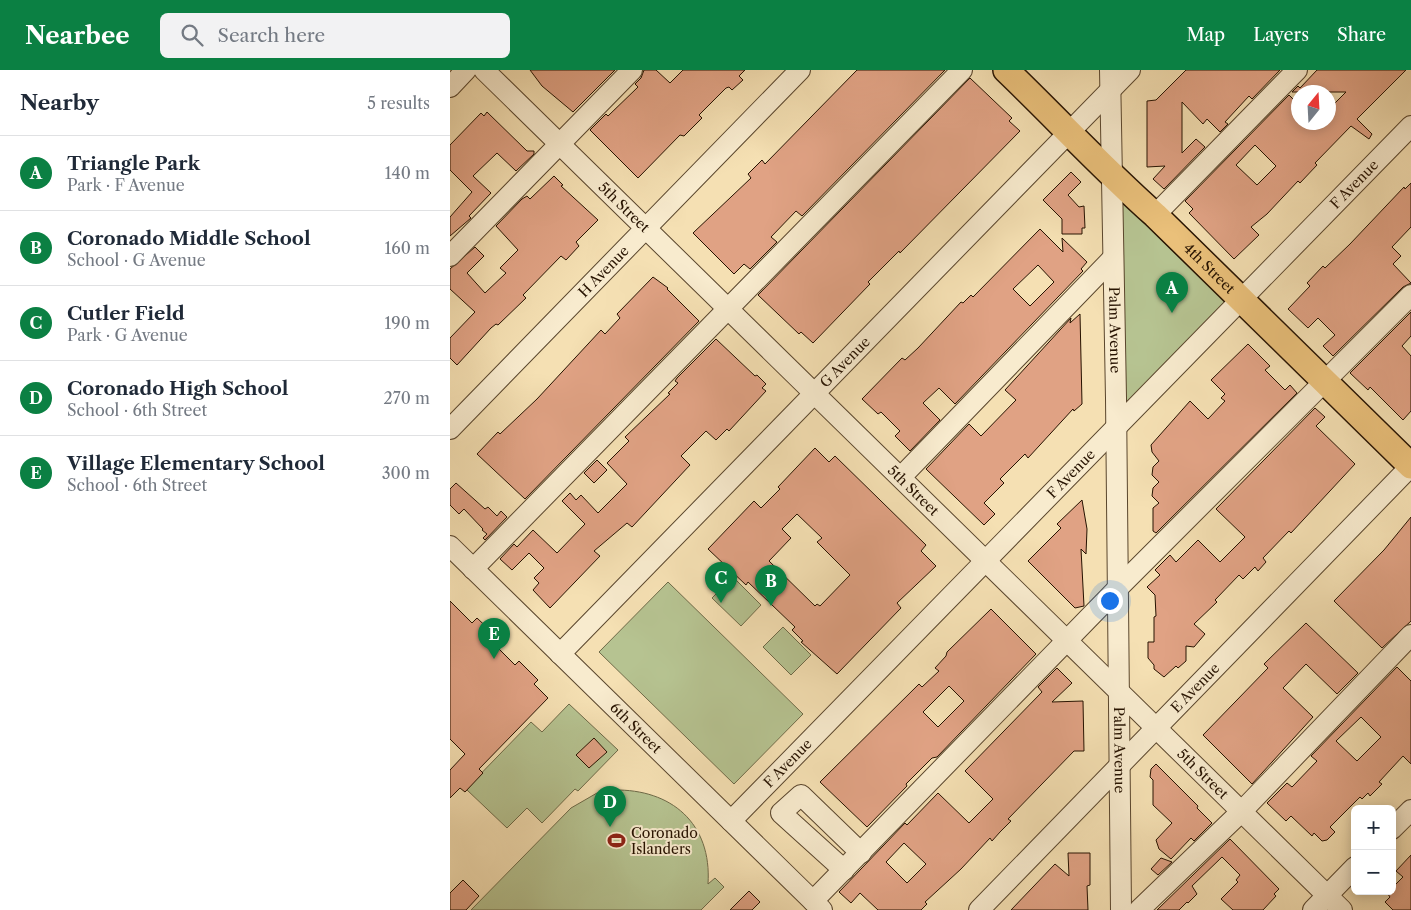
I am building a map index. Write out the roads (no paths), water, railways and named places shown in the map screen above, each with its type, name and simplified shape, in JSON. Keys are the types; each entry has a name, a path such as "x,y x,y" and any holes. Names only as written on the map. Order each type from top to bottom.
{"main road":[{"name":"4th Street","path":"1006,70 1070,132 1112,178 1155,215 1411,466"}],"street":[{"path":"450,87 466,70"},
{"name":"5th Street","path":"484,70 1342,910"},
{"path":"450,256 632,70"},
{"name":"H Avenue","path":"450,429 800,70"},
{"path":"474,569 962,70"},
{"name":"Palm Avenue","path":"1110,70 1121,910"},
{"name":"G Avenue","path":"560,654 1130,70"},
{"path":"1155,215 1297,70"},
{"name":"F Avenue","path":"731,821 1411,126"},
{"path":"901,478 1113,258"},
{"path":"818,906 844,870 861,852 1117,589 1411,296"},
{"name":"E Avenue","path":"978,910 1411,466"},
{"name":"6th Street","path":"450,546 818,906"},
{"path":"1139,910 1242,811 1411,635"},
{"path":"844,870 782,813 801,795 861,852"},
{"path":"1396,825 1411,810"},
{"path":"1313,910 1351,871"}],"place":[{"name":"Triangle Park","path":"1172,313"},
{"name":"Cutler Field","path":"721,603"},
{"name":"Coronado Middle School","path":"771,606"},
{"name":"Village Elementary School","path":"494,659"},
{"name":"Coronado High School","path":"610,827"},
{"name":"Coronado Islanders","path":"617,841"}]}
